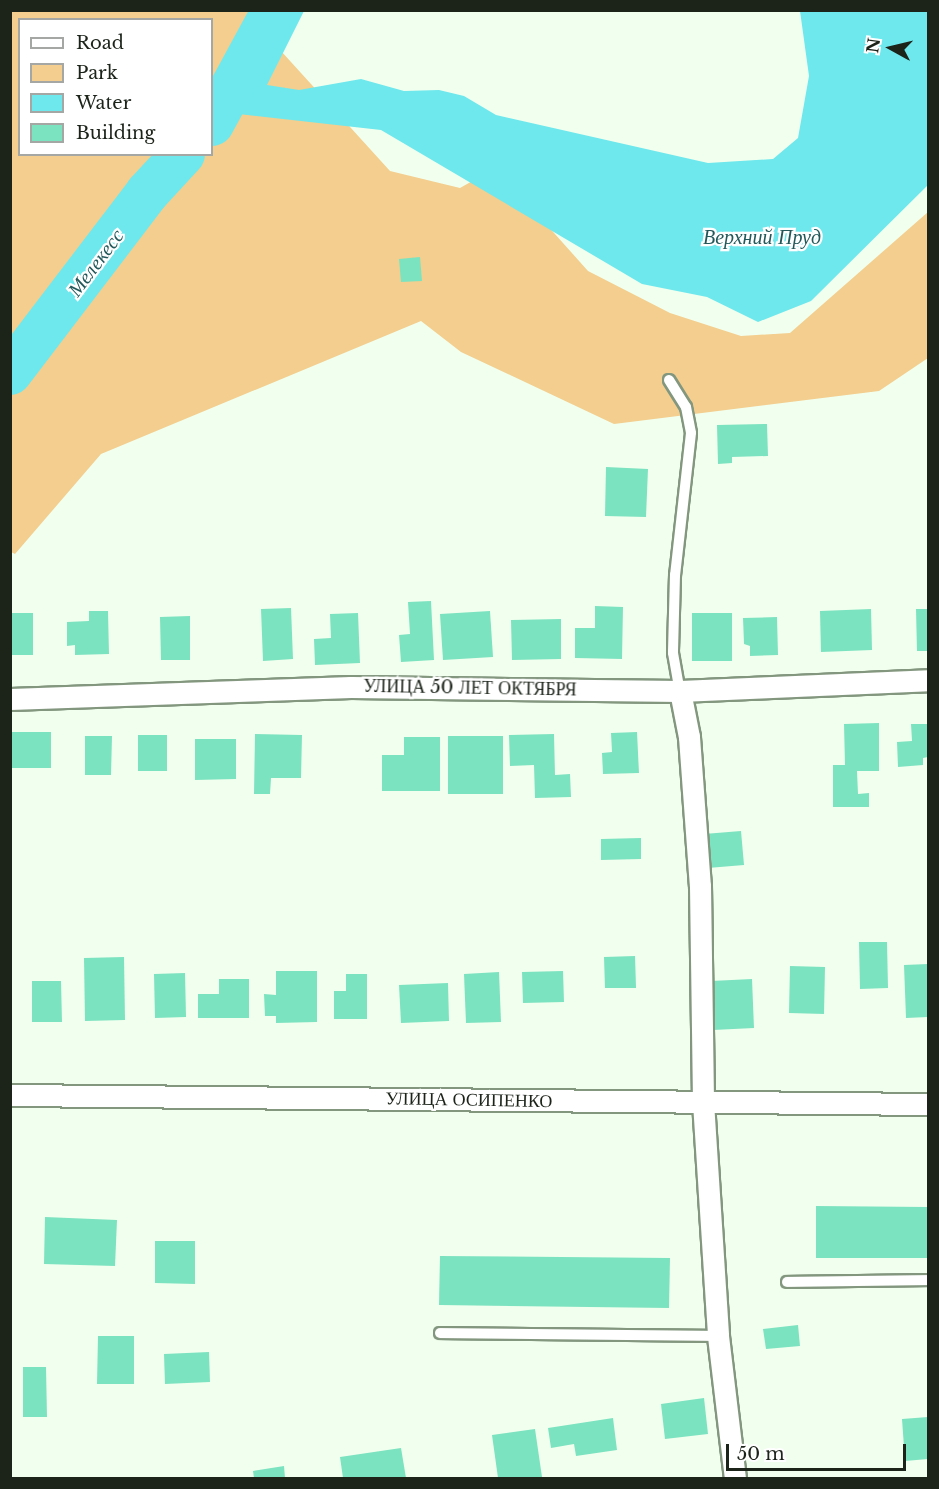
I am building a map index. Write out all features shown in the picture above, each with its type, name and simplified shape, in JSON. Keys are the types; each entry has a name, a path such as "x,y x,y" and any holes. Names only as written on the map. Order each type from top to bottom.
{"street":[{"name":"УЛИЦА 50 ЛЕТ ОКТЯБРЯ","path":"10,699 351,687 680,691 928,680"},
{"path":"680,691 689,737 700,886 703,1102 718,1336 735,1479"},
{"name":"УЛИЦА ОСИПЕНКО","path":"10,1095 928,1104"}],"lane":[{"path":"669,380 686,407 691,433 675,575 673,653 680,691"},
{"path":"787,1282 928,1280"},
{"path":"440,1333 718,1336"}],"green space":[{"path":"10,11 285,11 281,51 390,171 460,188 527,150 546,224 588,271 670,313 741,336 790,333 928,212 928,358 879,391 614,424 461,352 421,321 101,454 15,554 11,552"}],"water":[{"name":"Верхний Пруд","path":"253,11 304,11 267,85 299,90 361,79 404,91 439,90 464,96 496,115 708,163 773,159 798,138 809,76 800,11 928,11 928,185 811,301 758,322 707,297 642,284 381,130 213,111 213,93"}],"building":[{"path":"420,257 422,281 401,282 399,259"},
{"path":"767,424 768,456 732,457 732,463 718,464 717,425"},
{"path":"606,467 648,469 646,517 605,516"},
{"path":"431,601 434,660 401,662 399,635 410,634 408,602"},
{"path":"595,606 623,607 622,659 575,658 575,628 595,628"},
{"path":"291,608 293,659 263,661 261,609"},
{"path":"871,609 872,650 821,652 820,611"},
{"path":"916,609 928,609 928,651 917,651"},
{"path":"89,611 108,611 109,654 75,655 75,645 67,646 67,622 89,621"},
{"path":"490,611 493,657 443,660 440,614"},
{"path":"10,613 33,613 33,655 10,655"},
{"path":"358,613 360,663 315,665 314,639 331,638 330,614"},
{"path":"692,613 732,613 732,661 692,661"},
{"path":"190,616 190,660 161,660 160,617"},
{"path":"777,617 778,655 750,656 750,646 744,644 743,618"},
{"path":"561,619 561,659 512,660 511,620"},
{"path":"879,723 879,771 857,771 858,794 869,793 869,807 833,807 833,765 845,765 844,724"},
{"path":"911,724 928,724 928,757 923,758 923,765 898,767 897,742 912,741"},
{"path":"10,732 51,732 51,768 10,768"},
{"path":"637,732 639,773 603,774 602,753 612,752 611,733"},
{"path":"255,734 302,735 301,778 271,778 270,794 254,794"},
{"path":"554,734 555,775 570,774 571,797 535,798 534,765 510,766 509,735"},
{"path":"138,735 167,735 167,771 138,771"},
{"path":"85,736 112,736 111,775 85,775"},
{"path":"448,736 503,736 503,794 448,794"},
{"path":"404,737 440,737 440,791 382,791 382,755 404,755"},
{"path":"195,739 236,739 236,779 195,780"},
{"path":"741,831 744,865 708,868 704,834"},
{"path":"641,838 641,859 601,860 601,839"},
{"path":"859,942 887,942 888,988 860,989"},
{"path":"635,956 636,988 605,988 604,957"},
{"path":"124,957 125,1020 85,1021 84,958"},
{"path":"928,964 928,1017 906,1018 904,965"},
{"path":"790,966 825,967 824,1014 789,1013"},
{"path":"276,971 317,971 317,1022 276,1023 276,1016 265,1016 264,994 276,995"},
{"path":"563,971 564,1002 523,1003 522,972"},
{"path":"499,972 501,1022 466,1023 464,974"},
{"path":"185,973 186,1017 155,1018 154,974"},
{"path":"346,974 367,974 367,1019 334,1019 334,991 346,991"},
{"path":"219,979 249,979 249,1018 198,1018 198,994 219,994"},
{"path":"752,979 754,1028 713,1030 711,981"},
{"path":"32,981 61,981 62,1022 32,1022"},
{"path":"448,983 449,1021 401,1023 399,985"},
{"path":"816,1206 928,1207 928,1258 816,1258"},
{"path":"45,1217 117,1220 115,1266 44,1264"},
{"path":"155,1241 195,1241 195,1284 155,1283"},
{"path":"440,1256 670,1258 669,1308 439,1305"},
{"path":"798,1325 800,1346 766,1349 763,1329"},
{"path":"98,1336 134,1336 134,1384 97,1384"},
{"path":"209,1352 210,1382 165,1384 164,1354"},
{"path":"23,1367 46,1367 47,1417 23,1417"},
{"path":"704,1398 708,1434 665,1439 661,1404"},
{"path":"928,1417 928,1459 905,1461 902,1419"},
{"path":"613,1418 617,1450 576,1456 574,1444 551,1448 548,1428"},
{"path":"535,1429 542,1477 498,1478 492,1435"},
{"path":"401,1448 406,1478 343,1478 340,1457"},
{"path":"284,1466 285,1478 254,1478 253,1471"}],"waterway":[{"name":"Мелекесс","path":"213,122 274,10"},
{"name":"Мелекесс","path":"10,373 147,193 181,156"}]}
